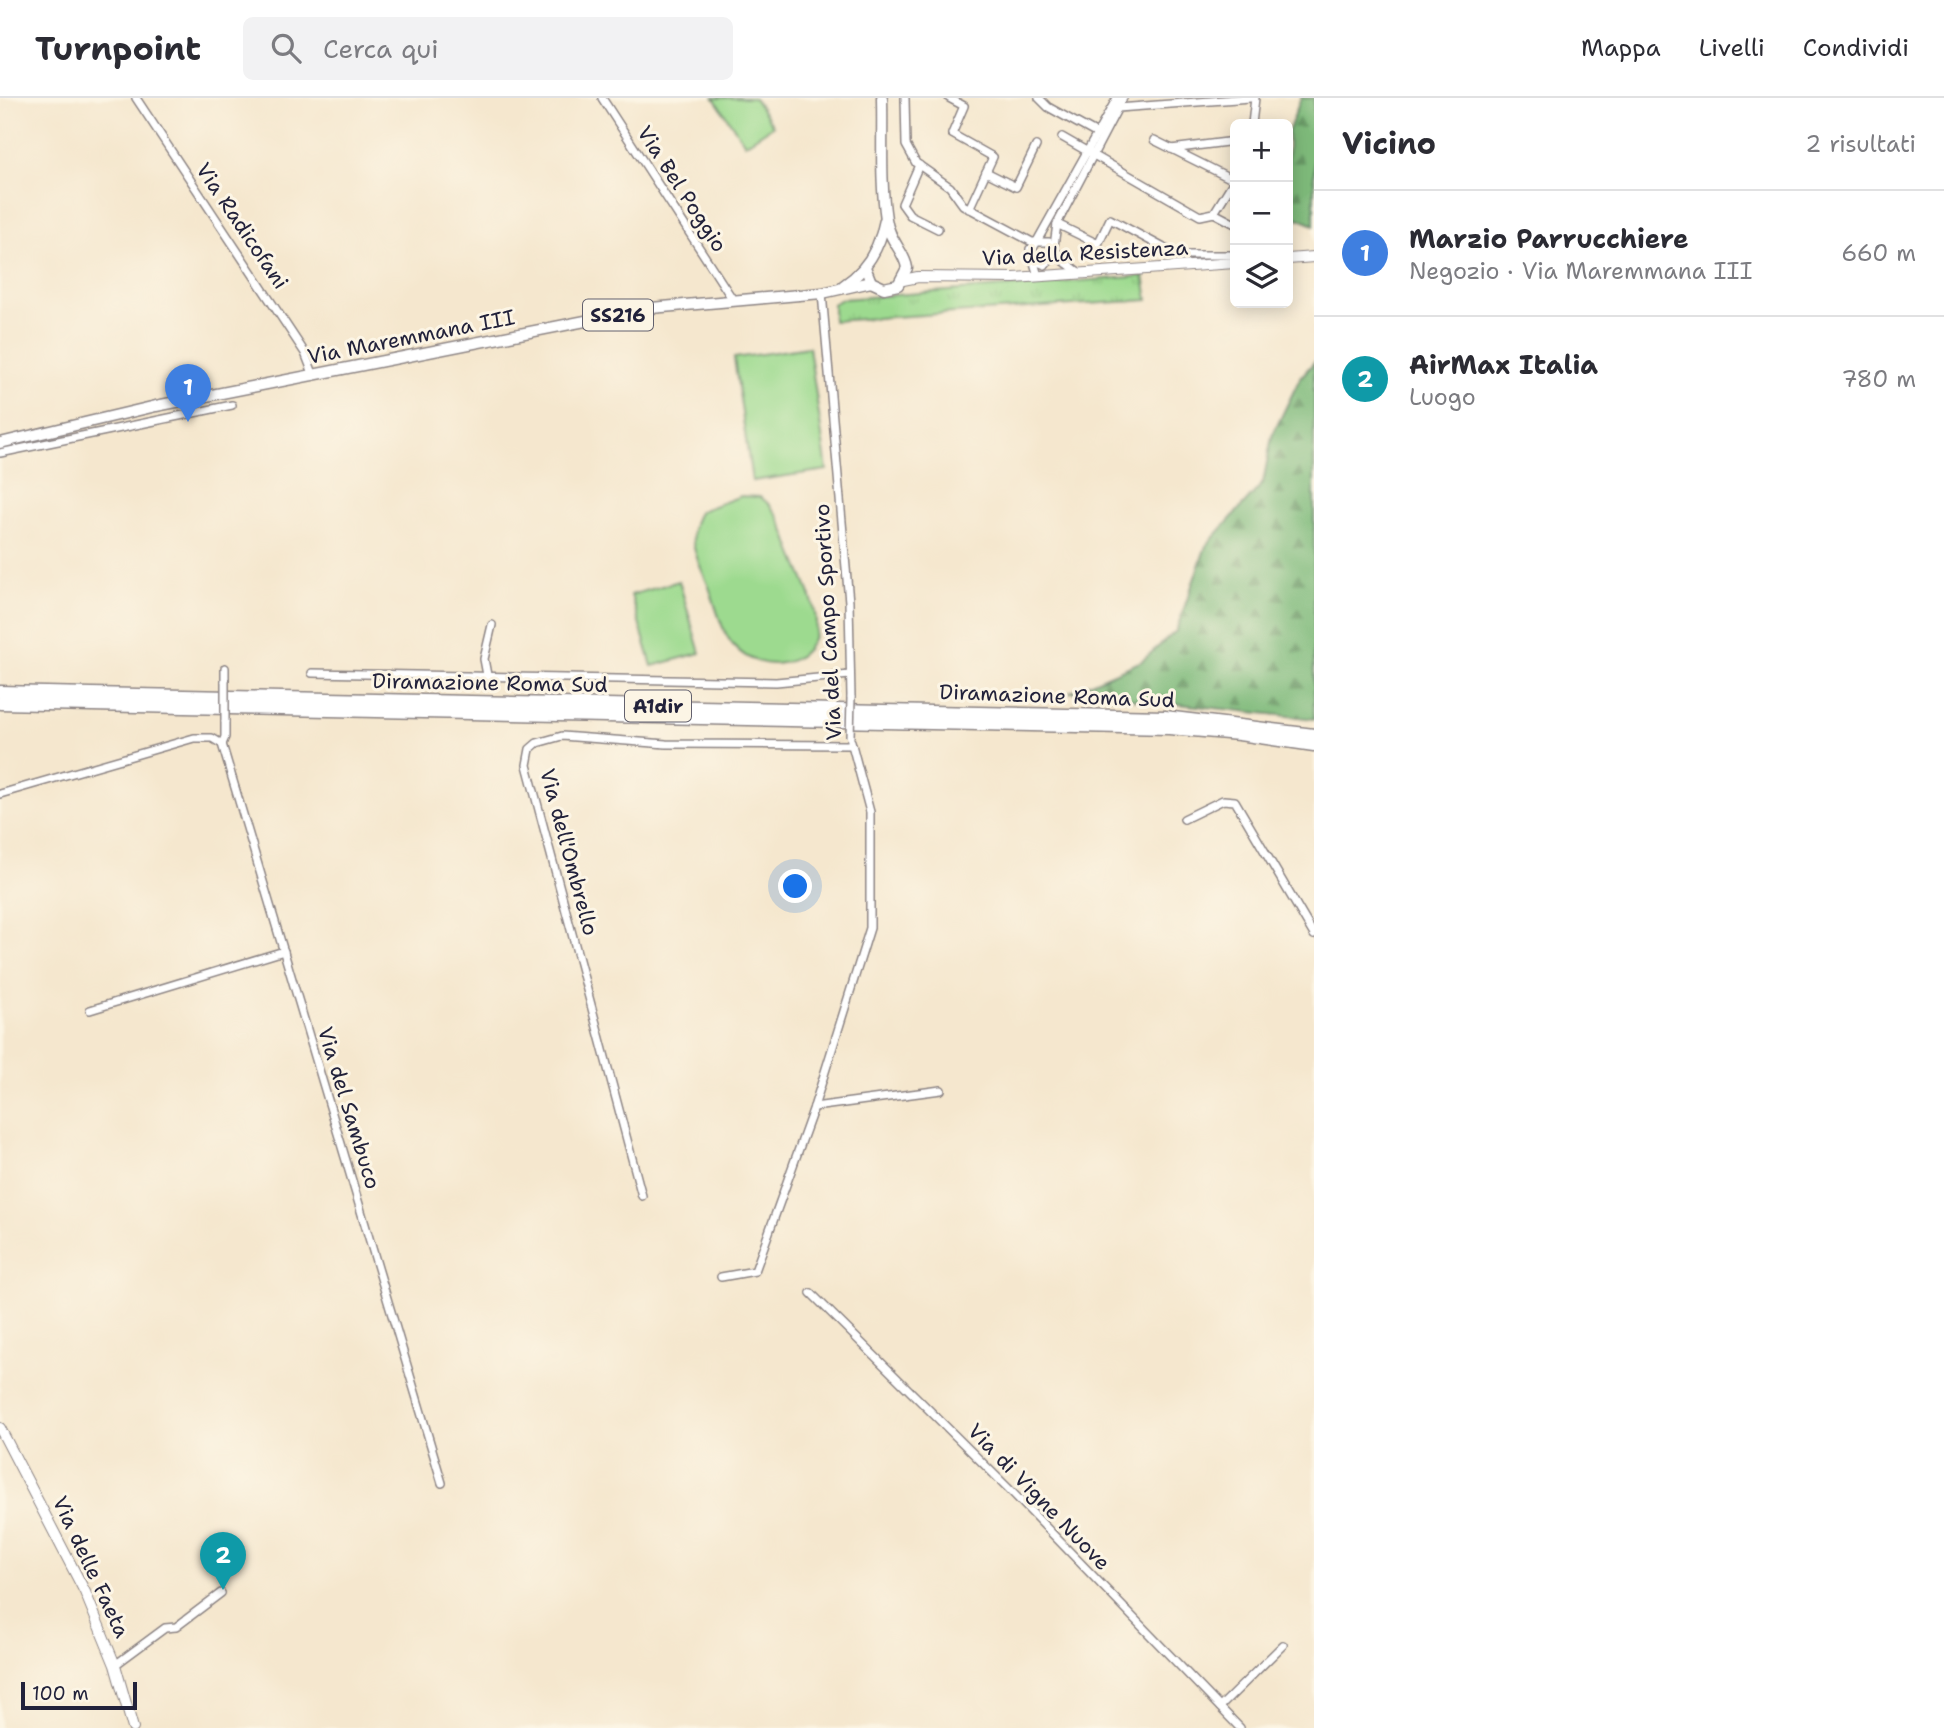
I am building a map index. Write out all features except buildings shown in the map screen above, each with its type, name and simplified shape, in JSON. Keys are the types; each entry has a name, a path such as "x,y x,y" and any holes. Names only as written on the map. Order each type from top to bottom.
{"highway":[{"name":"Diramazione Roma Sud","path":"0,692 1165,717 1314,735"},
{"name":"Diramazione Roma Sud","path":"0,703 1169,728 1252,735 1314,745"}],"main road":[{"path":"881,98 886,217 897,250 907,264 903,280"},
{"path":"828,292 853,279 865,267 868,257 876,249 886,217"},
{"path":"876,249 886,247 897,250"},
{"path":"865,267 871,282"},
{"name":"Via Maremmana III","path":"0,443 156,407 651,308 828,292 871,282 891,288 903,280"}],"street":[{"name":"Via Radicofani","path":"136,98 299,343 314,376"},
{"name":"Via Bel Poggio","path":"602,98 733,300"},
{"path":"905,98 906,145 919,166 950,187 969,209 1022,237 1037,242 1047,241 1066,264 1081,273"},
{"path":"950,98 964,106 952,134 993,157 969,209"},
{"path":"1039,98 1048,107 1097,134"},
{"path":"1052,275 1057,224 1115,108 1117,98"},
{"path":"1014,278 1032,256 1037,242 1091,153 1097,134 1123,98"},
{"path":"1115,108 1252,98 1252,119"},
{"path":"1062,137 1200,216 1214,213 1230,221"},
{"path":"1154,140 1230,178"},
{"path":"1171,149 1230,142"},
{"path":"986,172 1016,187 1036,146"},
{"path":"919,166 903,198 903,206 910,215 937,229"},
{"path":"1214,213 1234,182"},
{"path":"1057,224 1098,244 1110,219 1177,256 1230,255"},
{"path":"1022,237 1038,276"},
{"path":"1032,256 1045,265 1055,251"},
{"path":"1293,259 1314,257"},
{"name":"Via della Resistenza","path":"903,280 938,277 1014,278 1230,263"},
{"name":"Via della Resistenza","path":"907,264 918,272 938,277"},
{"name":"Via del Campo Sportivo","path":"721,1277 755,1271 814,1107 861,960 872,916 870,812 851,741 849,603 828,292"},
{"path":"0,453 232,405"},
{"path":"486,675 484,659 492,625"},
{"path":"0,794 194,738 212,737 222,744 225,737 225,668"},
{"path":"312,673 776,682 850,675"},
{"name":"Via dell'Ombrello","path":"642,1196 527,765 530,749 543,739 562,736 666,744 851,741"},
{"name":"Via del Sambuco","path":"222,744 442,1483"},
{"path":"1184,819 1223,800 1234,801 1314,935"},
{"path":"90,1010 284,951"},
{"path":"814,1107 941,1090"},
{"name":"Via di Vigne Nuove","path":"811,1293 1009,1489 1240,1728"},
{"name":"Via delle Faeta","path":"0,1428 85,1592 115,1665 133,1728"},
{"path":"115,1665 165,1628 176,1627 221,1593"},
{"path":"1220,1707 1283,1645"}],"green space":[{"path":"714,98 754,98 773,126 745,144"},
{"path":"1301,98 1314,98 1314,225 1293,216 1293,119"},
{"path":"1144,276 1148,300 833,321 833,304 842,299"},
{"path":"809,347 827,470 752,481 734,358"},
{"path":"1314,362 1314,719 1070,692 1142,661 1176,631 1206,546 1263,483 1272,436 1300,378"},
{"path":"741,496 760,497 776,514 813,604 816,622 814,637 807,649 797,658 785,663 758,662 745,656 729,640 694,549 693,530 700,511"},
{"path":"679,581 700,653 652,666 631,595"}],"place":[{"name":"Marzio Parrucchiere","path":"188,422"},
{"name":"AirMax Italia","path":"223,1590"}]}
